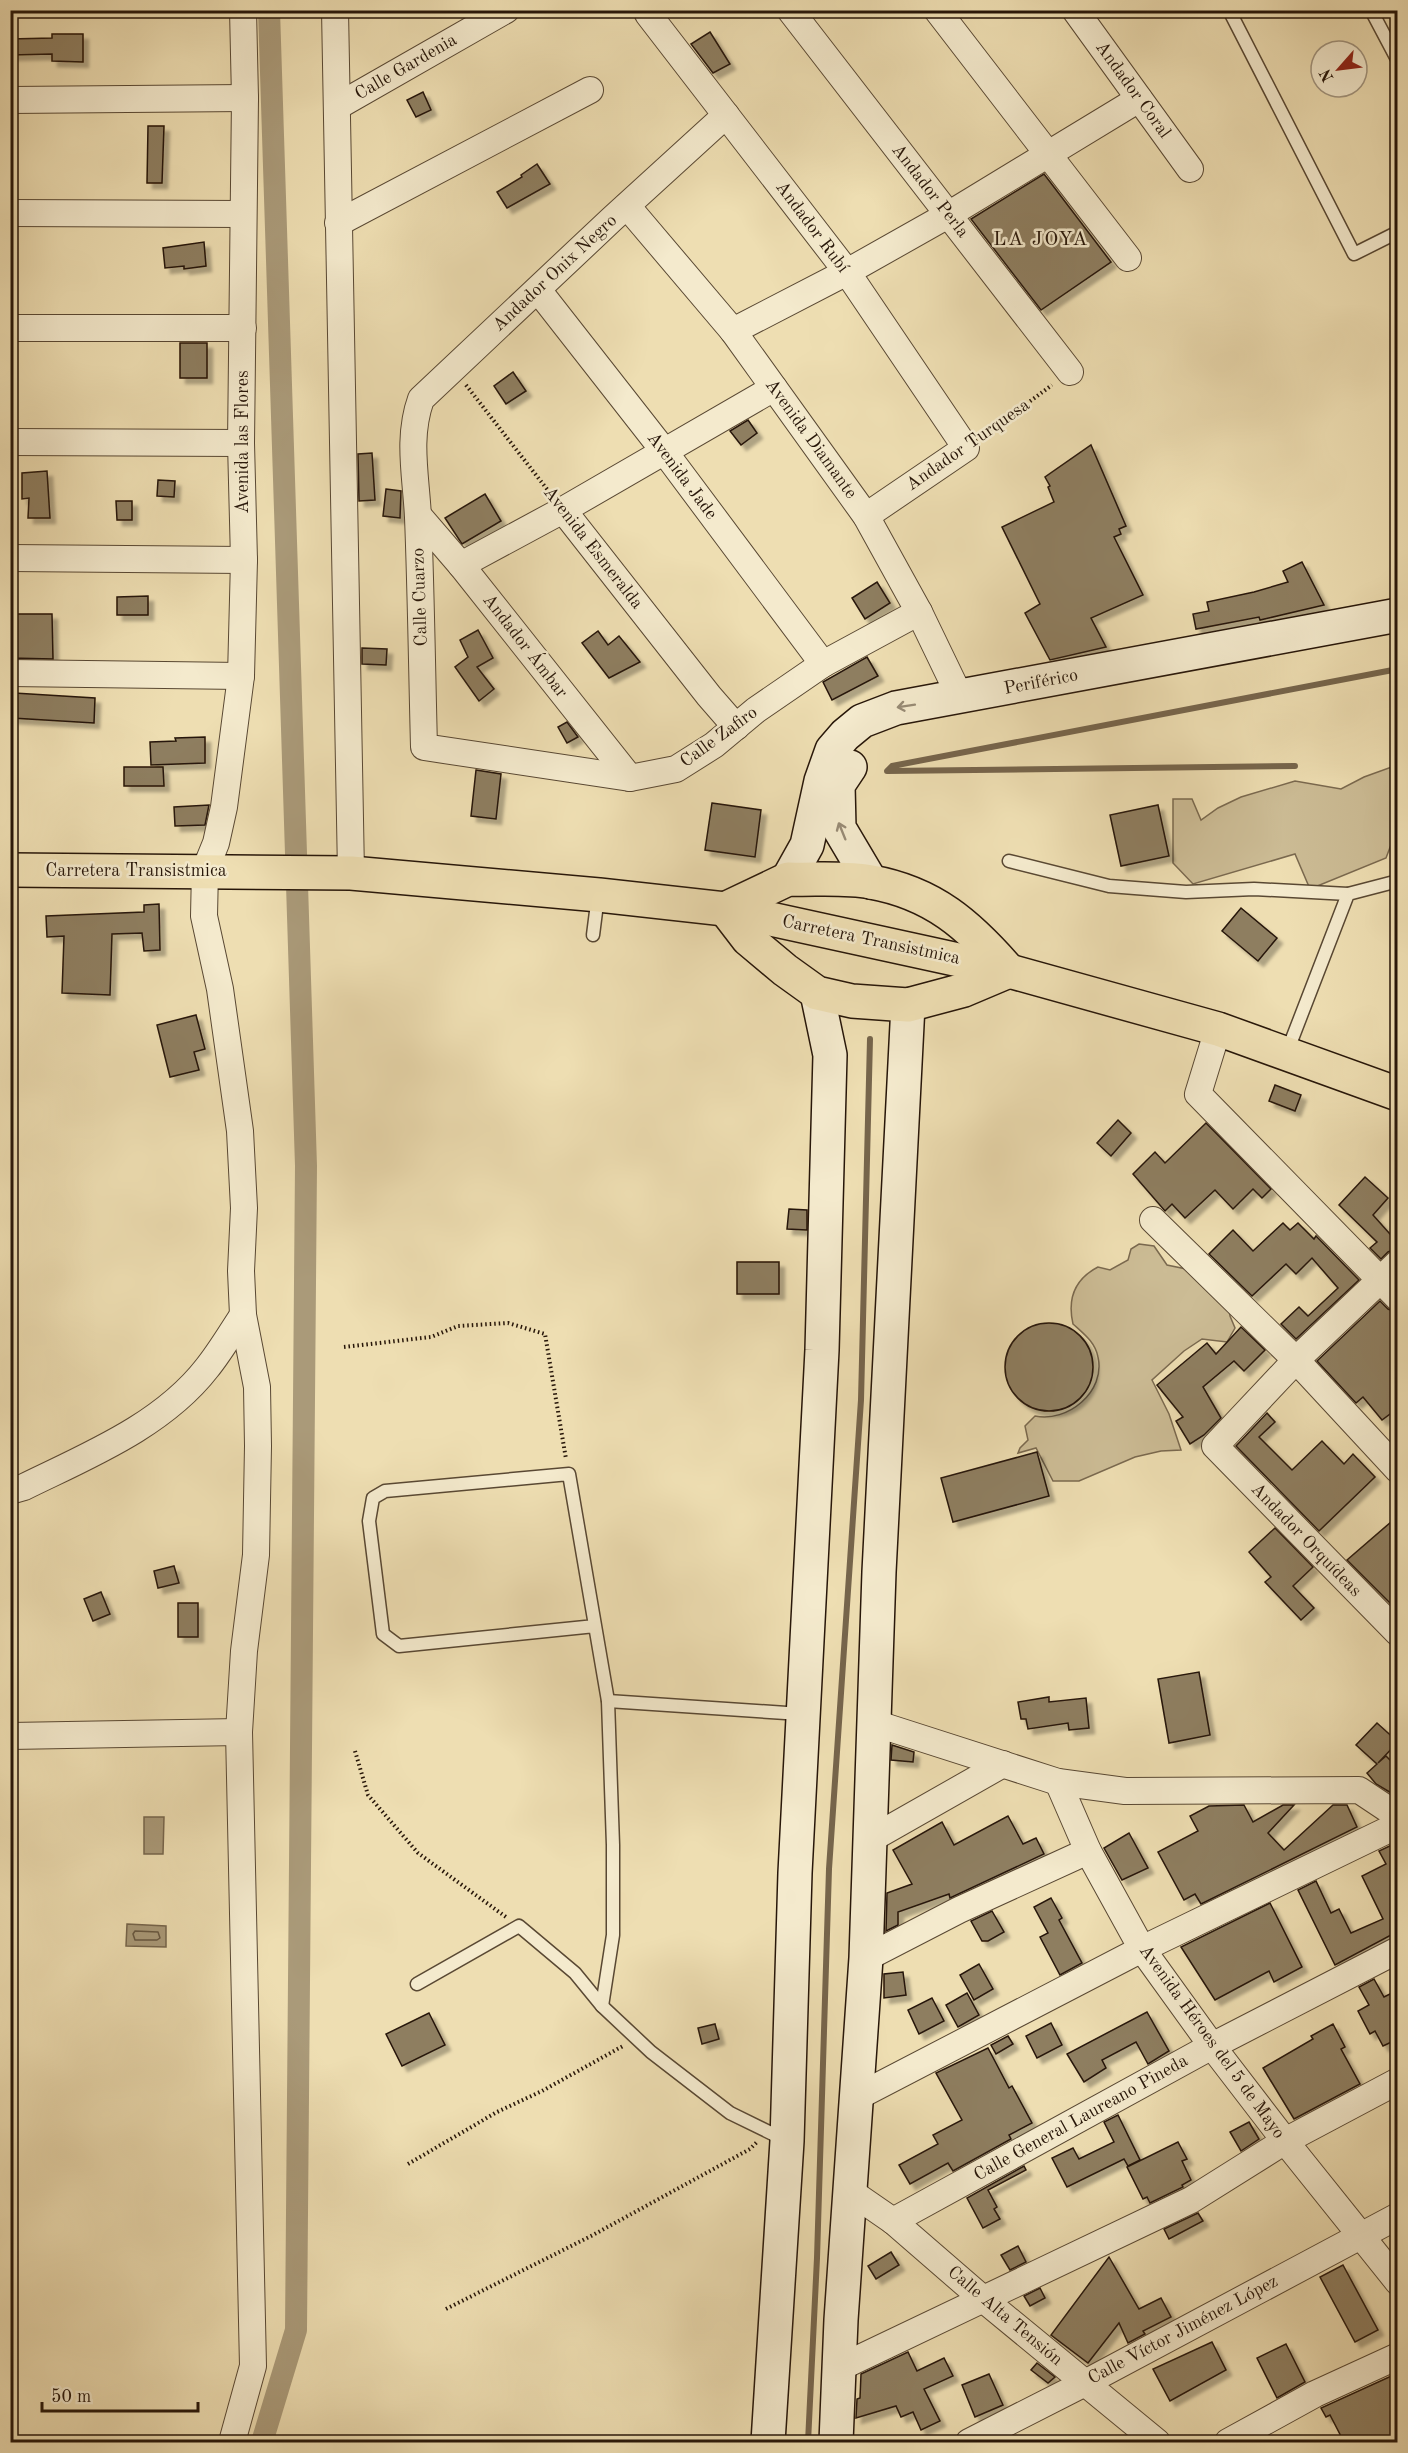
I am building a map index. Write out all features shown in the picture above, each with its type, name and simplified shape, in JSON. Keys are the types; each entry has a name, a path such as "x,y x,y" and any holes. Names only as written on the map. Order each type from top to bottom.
{"main road":[{"name":"Carretera Transistmica","path":"10,870 339,872 599,895 726,909 1009,970 1218,1029 1398,1094"},
{"path":"788,879 871,882 915,895 944,909 980,938 1009,970 964,990 908,1005 852,1001 817,993 748,939 726,909 788,879"}],"street":[{"name":"Avenida las Flores","path":"205,870 216,843 224,807 241,676 244,560 241,443 245,98 243,10"},
{"path":"335,10 338,106 339,872"},
{"name":"Calle Gardenia","path":"338,106 506,10"},
{"name":"Andador Perla","path":"790,10 1070,372"},
{"path":"937,10 1128,258"},
{"name":"Andador Coral","path":"1076,10 1190,169"},
{"name":"Andador Rubí","path":"651,12 726,115 847,272 966,448"},
{"path":"338,223 590,90"},
{"path":"10,100 245,98"},
{"path":"733,331 847,272 948,215 1139,99"},
{"name":"Andador Onix Negro","path":"412,447 415,417 421,399 726,115"},
{"name":"Avenida Diamante","path":"627,206 733,331 866,516 919,612 960,697"},
{"path":"10,213 243,214"},
{"name":"Avenida Jade","path":"538,290 664,451 823,664"},
{"path":"10,328 243,328"},
{"path":"461,564 563,510 774,388"},
{"path":"10,442 241,443"},
{"name":"Calle Cuarzo","path":"412,447 418,514 424,747"},
{"name":"Andador Turquesa","path":"866,516 966,448"},
{"name":"Avenida Esmeralda","path":"563,510 736,727"},
{"name":"Andador Ámbar","path":"418,514 461,564 630,778"},
{"path":"10,558 244,560"},
{"name":"Calle Zafiro","path":"424,747 630,778 676,770 714,745 756,710 823,664 919,612"},
{"name":"Periférico","path":"871,882 839,828 838,784 862,721 896,708 1398,615"},
{"name":"Periférico","path":"788,879 807,845 820,781 832,750 888,732 1006,708 1398,636"},
{"path":"10,674 241,676"},
{"path":"205,870 204,916 220,989 240,1131 244,1208 241,1271 243,1315 257,1387 256,1555 244,1651 240,1732 252,2366 232,2442"},
{"path":"768,2442 776,2136 795,1873 809,1589 819,1451 831,1055 817,993"},
{"path":"836,2442 866,1958 879,1560 908,1005"},
{"path":"1218,1029 1198,1094 1389,1271 1398,1298"},
{"path":"1153,1220 1296,1360 1398,1470"},
{"path":"1296,1360 1389,1271"},
{"path":"10,1491 24,1487 115,1441 165,1410 206,1369 243,1315"},
{"name":"Andador Orquídeas","path":"1296,1360 1215,1446 1398,1633"},
{"path":"874,1723 1058,1782 1125,1791 1359,1790 1398,1816"},
{"path":"10,1736 240,1732"},
{"path":"871,1839 1003,1764"},
{"name":"Avenida Héroes del 5 de Mayo","path":"1058,1782 1088,1851 1143,1950 1212,2046 1359,2236 1398,2282"},
{"path":"857,2097 1143,1950 1398,1825"},
{"path":"866,1958 959,1910 1088,1851"},
{"name":"Calle General Laureano Pineda","path":"893,2220 1212,2046 1398,1950"},
{"path":"839,2368 1191,2200 1285,2141 1398,2081"},
{"name":"Calle Alta Tensión","path":"850,2192 893,2220 983,2299 1157,2442"},
{"name":"Calle Víctor Jiménez López","path":"969,2442 1085,2383 1398,2216"},
{"path":"1228,2442 1315,2394 1398,2356"}],"lane":[{"path":"1229,10 1354,254 1398,232"},
{"path":"1371,10 1398,61"},
{"path":"1009,861 1109,886 1186,892 1254,889 1348,894 1398,881"},
{"path":"1286,1054 1348,894"},
{"path":"593,935 599,895"},
{"path":"595,1626 399,1646 383,1634 369,1521 373,1498 385,1491 569,1474 608,1701 614,1845 613,1935 602,2006"},
{"path":"608,1701 804,1714"},
{"path":"417,1984 519,1926 575,1973 602,2006 638,2039 730,2113 776,2136"}],"path":[{"name":"Avenida Esmeralda","path":"453,368 563,510"},
{"name":"Andador Turquesa","path":"966,448 1070,372"},
{"path":"344,1347 431,1337 458,1326 488,1324 508,1323 545,1334 569,1474"},
{"path":"355,1750 368,1795 418,1853 519,1926"},
{"path":"408,2164 497,2112 542,2091 612,2050 638,2039"},
{"path":"446,2309 592,2235 776,2136"}],"shaded area":[{"path":"1397,765 1397,829 1386,858 1310,889 1295,854 1193,884 1173,863 1173,799 1192,799 1201,820 1218,808 1241,797 1295,781 1341,789 1364,777"},
{"path":"1139,1244 1154,1246 1167,1265 1191,1270 1228,1304 1235,1328 1227,1342 1202,1339 1184,1351 1152,1380 1169,1414 1181,1450 1161,1451 1135,1457 1079,1481 1053,1481 1036,1448 1018,1453 1028,1440 1025,1426 1035,1416 1059,1415 1071,1410 1090,1393 1099,1370 1098,1357 1092,1343 1073,1324 1072,1298 1078,1283 1090,1272 1098,1267 1110,1270 1128,1260 1131,1249"}],"water":[{"path":"144,1817 164,1817 163,1854 144,1854"},
{"path":"127,1924 166,1926 166,1947 126,1946"}],"building":[{"path":"710,32 730,64 713,73 691,44"},
{"path":"52,34 83,34 83,62 52,61 52,54 10,55 10,39 52,38"},
{"path":"423,92 431,110 416,117 407,100"},
{"path":"148,126 164,126 162,183 147,183"},
{"path":"537,164 550,184 507,208 497,192 522,177 521,175"},
{"path":"1044,174 1111,262 1041,310 971,219"},
{"path":"204,242 206,266 184,269 184,266 165,268 163,248"},
{"path":"180,343 207,343 207,378 180,378"},
{"path":"513,372 526,391 506,404 494,386"},
{"path":"748,420 757,433 741,445 730,431"},
{"path":"1091,445 1126,526 1119,529 1121,534 1114,537 1143,595 1091,618 1106,647 1050,660 1025,613 1040,604 1002,527 1054,502 1045,477"},
{"path":"372,453 375,500 359,501 358,454"},
{"path":"47,471 50,518 28,518 29,498 22,499 22,473"},
{"path":"158,480 175,481 174,497 157,496"},
{"path":"386,489 401,491 400,518 383,516"},
{"path":"485,494 501,521 462,544 445,518"},
{"path":"116,501 132,501 132,520 117,520"},
{"path":"1302,562 1324,605 1260,620 1259,617 1196,629 1193,614 1209,611 1207,602 1288,582 1283,571"},
{"path":"877,582 890,603 865,619 852,598"},
{"path":"148,596 148,615 117,615 117,597"},
{"path":"10,614 52,614 53,659 10,658"},
{"path":"478,630 493,658 477,667 494,689 479,701 455,667 468,657 460,640"},
{"path":"598,631 608,645 619,636 640,662 609,678 582,643"},
{"path":"362,648 387,649 386,665 362,664"},
{"path":"867,657 878,676 832,700 823,682"},
{"path":"14,693 95,698 94,723 12,718"},
{"path":"567,722 578,737 567,743 558,727"},
{"path":"205,737 205,763 151,765 150,742"},
{"path":"124,767 163,767 164,786 124,786"},
{"path":"476,770 501,774 496,819 471,816"},
{"path":"712,803 761,810 755,857 705,850"},
{"path":"209,805 205,825 175,826 174,807"},
{"path":"1158,805 1169,856 1121,866 1110,815"},
{"path":"159,904 160,950 144,951 142,933 112,934 110,995 62,993 64,936 47,937 46,916 144,912 144,905"},
{"path":"1241,908 1277,938 1258,961 1222,931"},
{"path":"196,1015 205,1049 194,1052 199,1070 170,1077 157,1025"},
{"path":"1275,1085 1301,1095 1295,1111 1269,1101"},
{"path":"1118,1120 1131,1133 1111,1156 1097,1143"},
{"path":"1206,1123 1271,1189 1262,1198 1253,1189 1233,1209 1215,1190 1185,1218 1172,1204 1165,1211 1133,1174 1155,1152 1165,1163"},
{"path":"1365,1177 1388,1198 1373,1215 1398,1243 1398,1248 1388,1252 1381,1259 1370,1248 1377,1242 1339,1205"},
{"path":"789,1209 807,1210 807,1230 787,1229"},
{"path":"1283,1223 1290,1230 1298,1223 1314,1239 1316,1236 1359,1280 1296,1339 1281,1324 1299,1307 1308,1316 1338,1288 1312,1258 1296,1274 1286,1264 1252,1296 1209,1254 1233,1230 1253,1251"},
{"path":"737,1262 779,1262 779,1294 737,1294"},
{"path":"1380,1301 1388,1309 1398,1313 1398,1408 1382,1420 1363,1397 1356,1403 1317,1361"},
{"path":"1040,1323 1058,1323 1074,1330 1086,1342 1093,1358 1093,1376 1086,1392 1074,1404 1058,1411 1040,1411 1024,1404 1012,1392 1005,1376 1005,1358 1012,1342 1024,1330"},
{"path":"1241,1327 1265,1350 1244,1371 1234,1361 1203,1387 1221,1418 1204,1435 1190,1444 1176,1421 1183,1417 1157,1385 1207,1343 1216,1354"},
{"path":"1267,1413 1275,1422 1259,1437 1292,1470 1322,1441 1344,1464 1353,1454 1375,1477 1319,1531 1236,1446"},
{"path":"1037,1452 1049,1496 953,1522 941,1478"},
{"path":"1398,1516 1398,1611 1347,1560"},
{"path":"1275,1528 1313,1567 1293,1586 1314,1608 1301,1620 1265,1582 1271,1577 1249,1552"},
{"path":"174,1566 179,1583 158,1588 154,1571"},
{"path":"101,1592 110,1614 93,1621 84,1599"},
{"path":"178,1603 198,1603 198,1637 178,1637"},
{"path":"1199,1672 1210,1735 1169,1743 1158,1679"},
{"path":"1049,1697 1049,1702 1086,1698 1089,1728 1069,1730 1068,1723 1028,1729 1026,1719 1021,1719 1018,1702"},
{"path":"1377,1723 1398,1742 1378,1763 1386,1756 1398,1768 1398,1790 1393,1794 1376,1784 1367,1773 1377,1764 1356,1745"},
{"path":"892,1745 914,1752 913,1762 891,1760"},
{"path":"1244,1805 1253,1822 1283,1805 1294,1805 1268,1833 1284,1850 1333,1805 1347,1805 1357,1827 1201,1904 1195,1894 1184,1900 1158,1852 1198,1831 1190,1816 1209,1806"},
{"path":"1008,1816 1023,1844 1036,1838 1044,1854 950,1898 949,1894 898,1912 898,1925 886,1931 887,1893 912,1884 893,1850 942,1822 954,1845"},
{"path":"1129,1833 1148,1868 1122,1880 1104,1848"},
{"path":"1398,1842 1398,1935 1391,1935 1335,1965 1298,1890 1316,1881 1331,1913 1339,1909 1351,1933 1383,1919 1362,1876 1386,1864 1379,1851"},
{"path":"1051,1898 1062,1918 1059,1920 1082,1963 1060,1975 1040,1937 1048,1933 1034,1907"},
{"path":"1270,1903 1302,1967 1274,1982 1269,1971 1215,2000 1181,1947"},
{"path":"992,1911 1004,1932 988,1941 982,1941 971,1921"},
{"path":"979,1964 993,1989 974,2000 960,1975"},
{"path":"903,1972 906,1995 884,1998 884,1974"},
{"path":"1374,1979 1384,1997 1398,1990 1398,2039 1383,2046 1375,2031 1370,2034 1358,2011 1369,2005 1359,1987"},
{"path":"967,1993 979,2015 958,2027 946,2005"},
{"path":"932,1998 944,2021 919,2034 908,2010"},
{"path":"1147,2012 1169,2051 1148,2064 1136,2042 1102,2060 1106,2068 1084,2082 1067,2054"},
{"path":"429,2013 445,2045 402,2066 386,2034"},
{"path":"1051,2023 1062,2045 1037,2058 1026,2036"},
{"path":"715,2024 719,2039 702,2044 698,2028"},
{"path":"1333,2024 1345,2047 1341,2049 1360,2084 1294,2119 1263,2068 1313,2039 1311,2036"},
{"path":"1008,2036 1013,2044 996,2054 991,2045"},
{"path":"988,2048 1009,2088 1012,2086 1032,2123 1009,2135 1011,2139 953,2171 948,2163 910,2184 899,2165 938,2144 933,2135 962,2120 936,2073"},
{"path":"1118,2115 1140,2160 1128,2166 1124,2159 1067,2187 1052,2158 1073,2148 1079,2159 1114,2142 1104,2122"},
{"path":"1249,2122 1259,2139 1241,2151 1230,2132"},
{"path":"1178,2142 1187,2159 1182,2161 1191,2180 1182,2185 1183,2187 1150,2203 1147,2197 1143,2199 1127,2167"},
{"path":"1024,2166 1026,2170 988,2190 997,2207 994,2209 1000,2219 983,2228 967,2198"},
{"path":"1198,2213 1203,2221 1169,2239 1164,2229"},
{"path":"1018,2246 1026,2262 1010,2270 1001,2255"},
{"path":"891,2252 899,2265 876,2279 868,2266"},
{"path":"1109,2257 1139,2309 1161,2298 1171,2317 1143,2331 1145,2334 1128,2343 1119,2323 1088,2363 1051,2335"},
{"path":"1343,2265 1378,2330 1355,2342 1320,2277"},
{"path":"1040,2288 1045,2298 1030,2306 1024,2296"},
{"path":"1212,2342 1226,2370 1170,2401 1153,2369"},
{"path":"1286,2344 1305,2382 1277,2398 1257,2358"},
{"path":"908,2352 917,2371 944,2358 953,2376 924,2389 940,2421 921,2430 913,2412 901,2417 896,2406 856,2418 861,2374"},
{"path":"1037,2363 1055,2377 1048,2383 1031,2370"},
{"path":"1398,2373 1398,2442 1344,2442 1330,2415 1326,2417 1321,2408"},
{"path":"989,2374 1003,2405 975,2417 962,2385"}],"waterway":[{"path":"262,2442 296,2330 306,1166 269,10"},
{"path":"1295,766 887,771 892,766 1398,669"},
{"path":"808,2442 817,2258 829,1869 861,1400 870,1039"}],"district":[{"name":"LA JOYA","path":"1041,240"}]}
